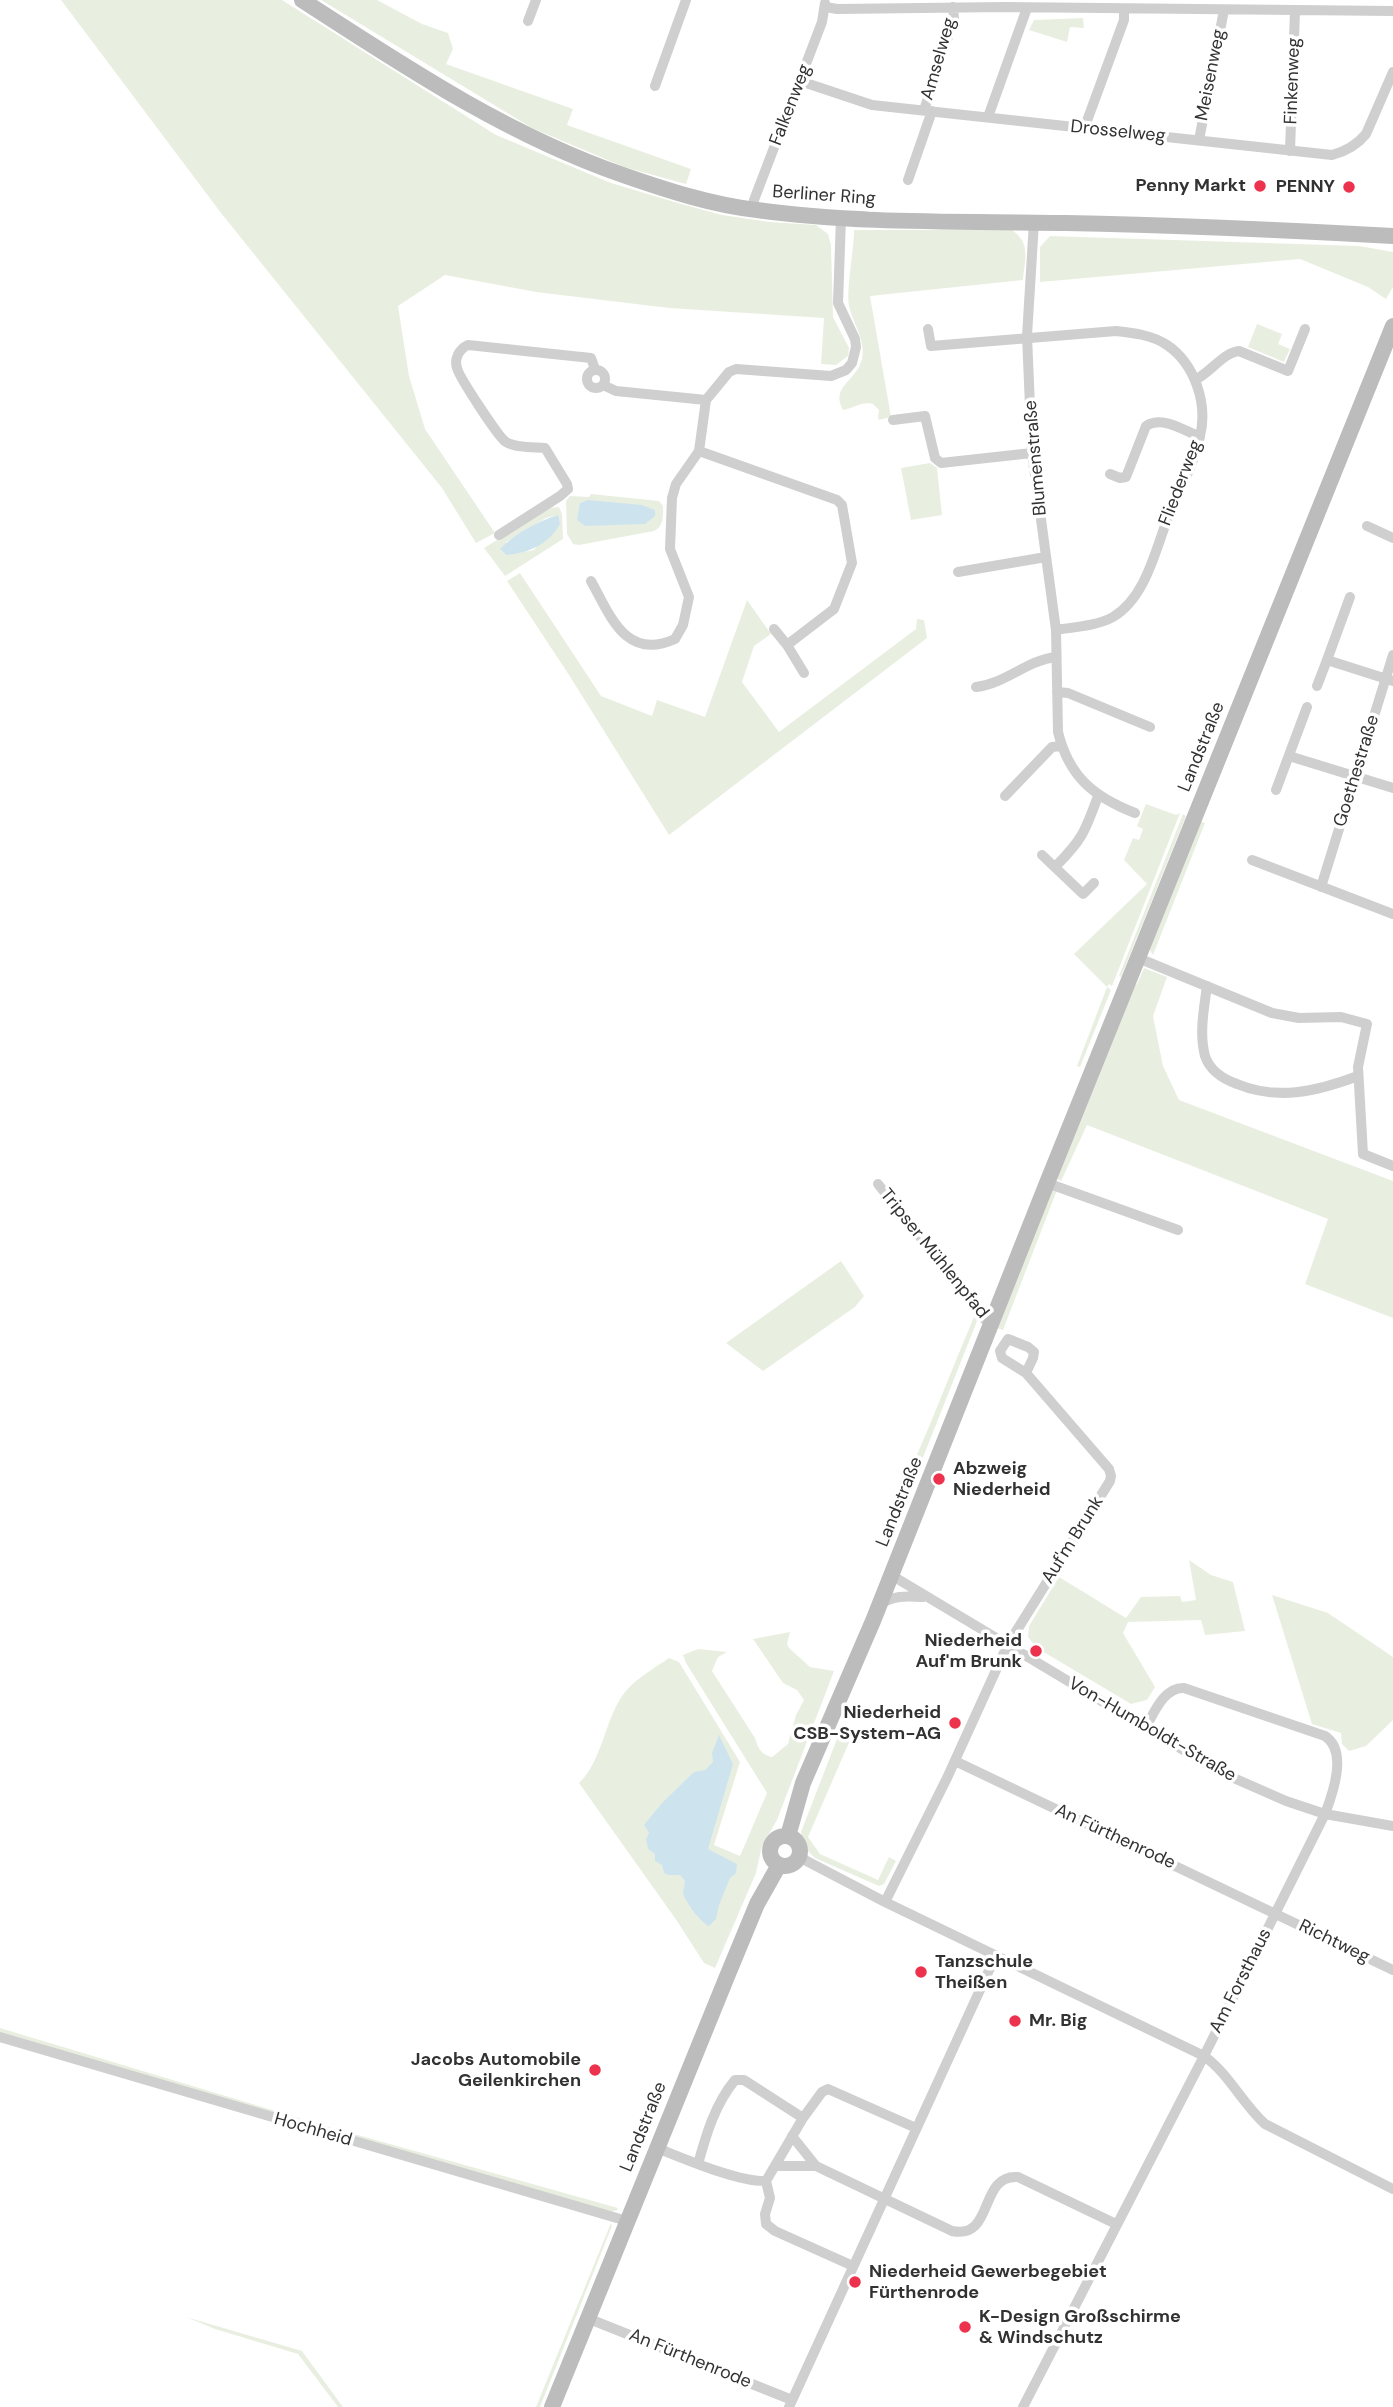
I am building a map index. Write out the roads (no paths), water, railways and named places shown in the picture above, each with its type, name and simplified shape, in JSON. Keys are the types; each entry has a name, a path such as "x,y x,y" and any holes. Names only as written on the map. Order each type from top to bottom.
{"street":[{"name":"Berliner Ring","path":"302,0 391,57 518,132 623,175 753,210 841,218 1205,227 1393,236"},
{"path":"527,20 536,0"},
{"path":"655,86 686,0"},
{"name":"Falkenweg","path":"753,210 754,200 800,81 825,3"},
{"path":"825,3 837,9 953,7 1295,11 1360,6 1393,11"},
{"name":"Amselweg","path":"908,180 954,19 953,7"},
{"path":"988,117 1027,8"},
{"path":"1084,129 1124,20 1124,9"},
{"name":"Meisenweg","path":"1199,140 1224,10"},
{"name":"Finkenweg","path":"1290,151 1295,11"},
{"name":"Drosselweg","path":"800,81 872,105 1332,155 1342,153 1360,142 1366,134 1393,72"},
{"path":"592,581 614,620 631,640 642,645 655,645 676,639 683,625 689,597 670,549 672,498 676,484 699,451 706,400 729,372 736,369 831,376 846,370 852,363 855,339 838,303 841,218"},
{"name":"Blumenstraße","path":"1034,222 1027,336 1032,453 1056,630 1058,733 1071,766 1098,796 1135,813"},
{"name":"Landstraße","path":"552,2407 757,1904 779,1865 771,1857 770,1846 777,1838 788,1836 803,1783 879,1605 1393,326"},
{"name":"Fliederweg","path":"928,329 931,346 1027,336 1116,331 1138,333 1168,345 1180,356 1195,380 1202,405 1200,437 1136,595 1115,616 1088,625 1056,630"},
{"path":"1195,380 1212,370 1228,354 1239,351 1288,371 1305,329"},
{"path":"499,535 560,496 568,489 568,484 545,448 512,445 500,437 457,369 461,348 468,345 592,358 595,369 604,374 603,385 616,391 706,400"},
{"path":"893,420 925,416 935,458 941,463 1032,453"},
{"path":"1110,474 1126,477 1146,426 1152,423 1163,422 1200,437"},
{"path":"699,451 837,500 842,505 852,563 849,572 834,609 788,645"},
{"path":"1367,526 1393,538"},
{"path":"958,572 1046,557"},
{"path":"1317,686 1350,597"},
{"path":"774,629 788,645 804,673"},
{"name":"Goethestraße","path":"1321,887 1389,680 1393,655"},
{"path":"976,687 997,683 1044,658 1056,657"},
{"path":"1327,660 1389,680"},
{"path":"1057,692 1068,692 1150,727"},
{"path":"1276,790 1307,707"},
{"path":"1005,796 1052,747 1061,746"},
{"path":"1289,756 1393,788"},
{"path":"1055,867 1084,835 1098,796"},
{"path":"1042,855 1083,894 1094,883"},
{"path":"1252,860 1393,914"},
{"path":"1138,958 1272,1013 1299,1018 1341,1017 1367,1024 1358,1076 1363,1154 1393,1166"},
{"path":"1207,986 1202,1034 1205,1056 1212,1069 1220,1076 1245,1087 1284,1094 1302,1093 1358,1076"},
{"path":"1047,1183 1178,1230"},
{"name":"Tripser Mühlenpfad","path":"877,1184 981,1317 991,1323"},
{"name":"Auf'm Brunk","path":"1007,1646 1111,1476 1109,1469 1026,1373"},
{"name":"Von-Humboldt-Straße","path":"891,1575 1220,1772 1286,1801 1325,1814 1393,1826"},
{"path":"879,1605 899,1596 926,1597"},
{"path":"885,1902 955,1761 1007,1646"},
{"name":"Am Forsthaus","path":"1023,2407 1325,1814 1337,1763 1334,1745 1325,1736 1184,1688 1169,1692 1146,1727"},
{"name":"An Fürthenrode","path":"955,1761 1276,1913"},
{"path":"779,1865 791,1865 799,1857 800,1846 788,1836"},
{"path":"799,1857 885,1902 1204,2056 1224,2073 1252,2112 1265,2124 1393,2189"},
{"name":"Richtweg","path":"1276,1913 1393,1970"},
{"name":"An Fürthenrode","path":"587,2318 790,2403 996,1955"},
{"name":"Hochheid","path":"0,2037 627,2221"},
{"path":"698,2164 706,2133 720,2102 736,2080 744,2080 803,2118"},
{"path":"853,2266 775,2231 766,2224 765,2214 770,2198 766,2181 803,2118 822,2092 828,2089 916,2128"},
{"path":"792,2136 816,2166"},
{"path":"657,2148 754,2181 766,2181"},
{"path":"775,2166 816,2166 952,2231 967,2232 977,2223 1000,2179 1008,2176 1018,2177 1116,2224"}],"water":[{"path":"588,500 642,505 655,510 655,516 645,524 585,526 577,520 580,503"},
{"path":"558,515 560,524 550,537 538,546 507,555 500,549 527,529"},
{"path":"719,1735 733,1764 708,1849 737,1864 736,1873 730,1878 716,1919 709,1926 687,1902 683,1893 685,1881 680,1875 664,1873 662,1865 655,1861 655,1854 648,1849 646,1839 649,1833 644,1825 694,1772 705,1770 713,1762 712,1753"}],"place":[{"name":"Penny Markt","path":"1260,186"},
{"name":"PENNY","path":"1349,187"},
{"name":"Abzweig Niederheid","path":"939,1479"},
{"name":"Niederheid Auf'm Brunk","path":"1036,1651"},
{"name":"Niederheid CSB-System-AG","path":"955,1723"},
{"name":"Tanzschule Theißen","path":"921,1972"},
{"name":"Mr. Big","path":"1015,2021"},
{"name":"Jacobs Automobile Geilenkirchen","path":"595,2070"},
{"name":"Niederheid Gewerbegebiet Fürthenrode","path":"855,2282"},
{"name":"K-Design Großschirme & Windschutz","path":"965,2327"}]}
